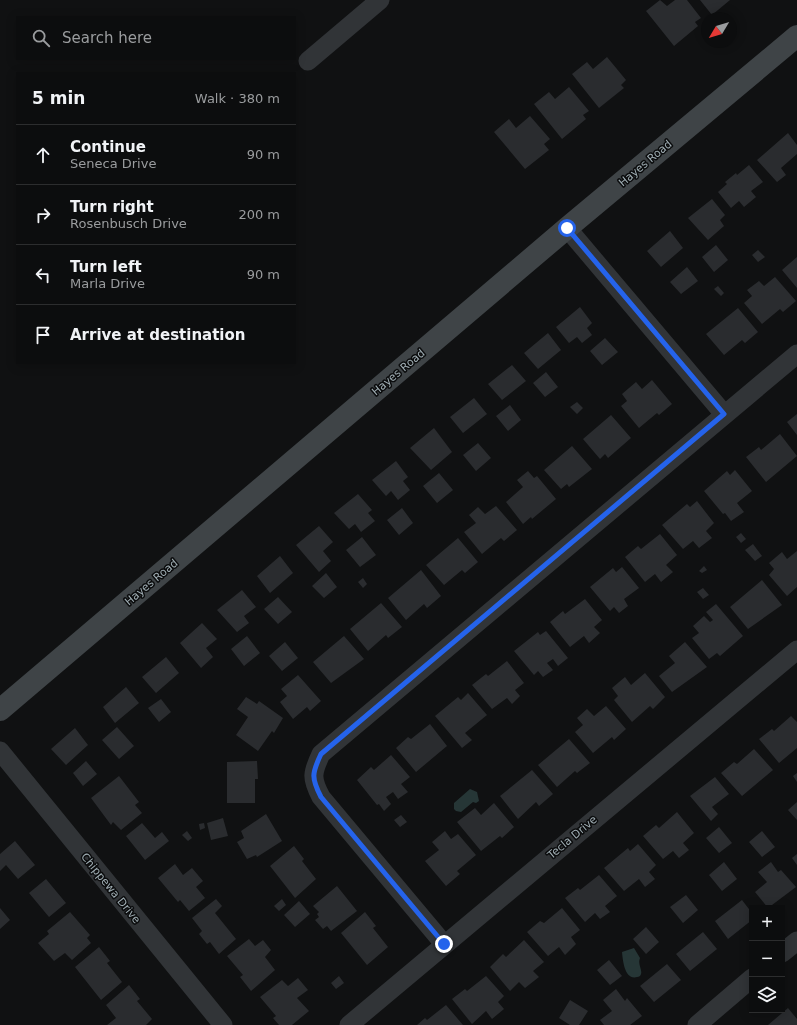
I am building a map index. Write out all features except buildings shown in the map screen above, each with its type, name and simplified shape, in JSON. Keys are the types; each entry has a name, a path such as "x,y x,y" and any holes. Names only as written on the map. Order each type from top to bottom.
{"street":[{"path":"308,60 380,0"},
{"name":"Hayes Road","path":"0,710 567,228 797,36"},
{"path":"567,228 724,414"},
{"path":"444,944 321,797 314,782 314,769 321,754 797,354"},
{"name":"Tecla Drive","path":"349,1025 797,650"},
{"name":"Chippewa Drive","path":"0,752 223,1025"},
{"path":"785,950 797,940"},
{"path":"697,1025 749,981"}],"shaded area":[{"path":"470,789 477,792 479,801 476,803 473,802 461,812 456,811 454,809 454,803"},
{"path":"634,948 640,958 639,963 641,974 640,976 631,977 626,970 622,952"}],"route":[{"path":"444,944 321,797 314,782 314,769 321,754 724,414 567,228"}]}
